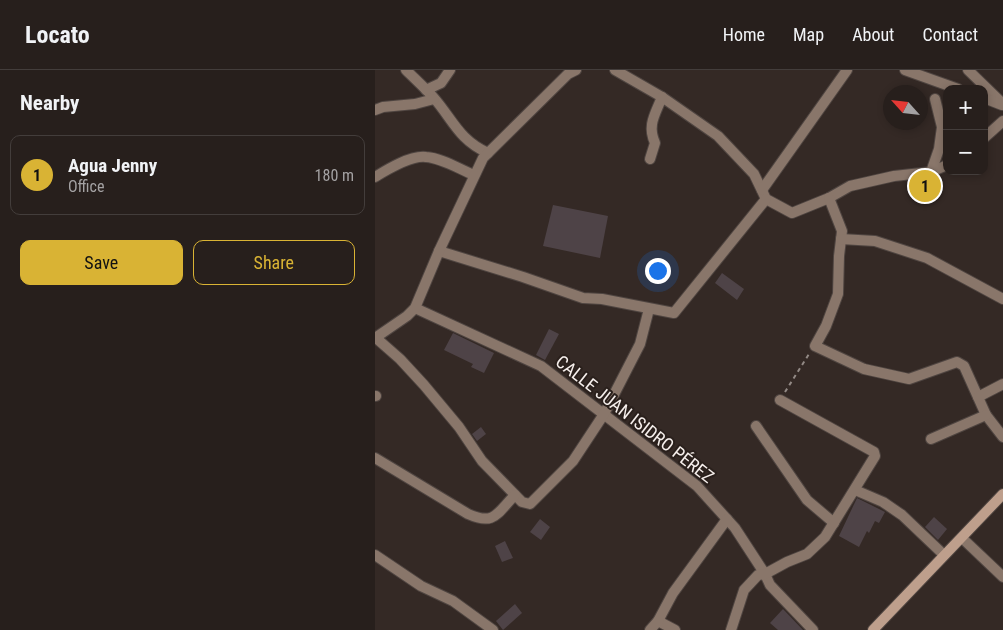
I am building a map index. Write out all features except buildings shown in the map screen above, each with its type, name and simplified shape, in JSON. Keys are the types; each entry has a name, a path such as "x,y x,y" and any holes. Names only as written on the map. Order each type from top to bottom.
{"street":[{"path":"406,70 434,98 456,130 477,148 488,153"},
{"path":"426,90 441,83 450,70"},
{"path":"439,251 583,298 602,299 671,314 676,312 764,195 847,70"},
{"path":"905,70 947,85"},
{"path":"968,70 1003,104"},
{"path":"569,71 483,158 439,251 415,308 407,316 375,337 400,359 424,385 459,427 482,460 521,502 530,504 573,461 603,414 640,344 649,309"},
{"path":"620,71 718,136 754,174 764,195 792,213 829,198 850,186 894,176 931,172 943,167"},
{"path":"375,110 383,107 415,104 434,98"},
{"path":"650,159 655,143 651,134 651,125 662,98"},
{"path":"931,172 939,150 942,127 935,99"},
{"path":"988,99 1003,104"},
{"path":"988,134 1003,121"},
{"path":"375,177 415,157 439,160 474,175"},
{"path":"829,198 842,231 838,294 826,326 815,346 864,369 909,379 957,362 961,363 987,415 1003,437"},
{"path":"841,239 875,240 927,258 1003,299"},
{"name":"CALLE JUAN ISIDRO PÉREZ","path":"415,308 541,366 697,486 735,528 770,585 813,630"},
{"path":"978,397 1003,384"},
{"path":"731,630 744,590 758,575 765,574 807,554 825,537 875,454 780,400"},
{"path":"931,439 987,415"},
{"path":"756,426 807,500 834,524"},
{"path":"375,458 480,520 489,520 495,516 515,495"},
{"path":"855,490 883,502 902,515 945,555"},
{"path":"873,630 1003,494"},
{"path":"650,630 658,621 673,593 727,519"},
{"path":"962,538 1003,577"},
{"path":"375,555 421,586 453,601 493,630"},
{"path":"658,621 675,630"}],"path":[{"path":"780,400 815,346"}],"place":[{"name":"Agua Jenny","path":"925,186"}]}
